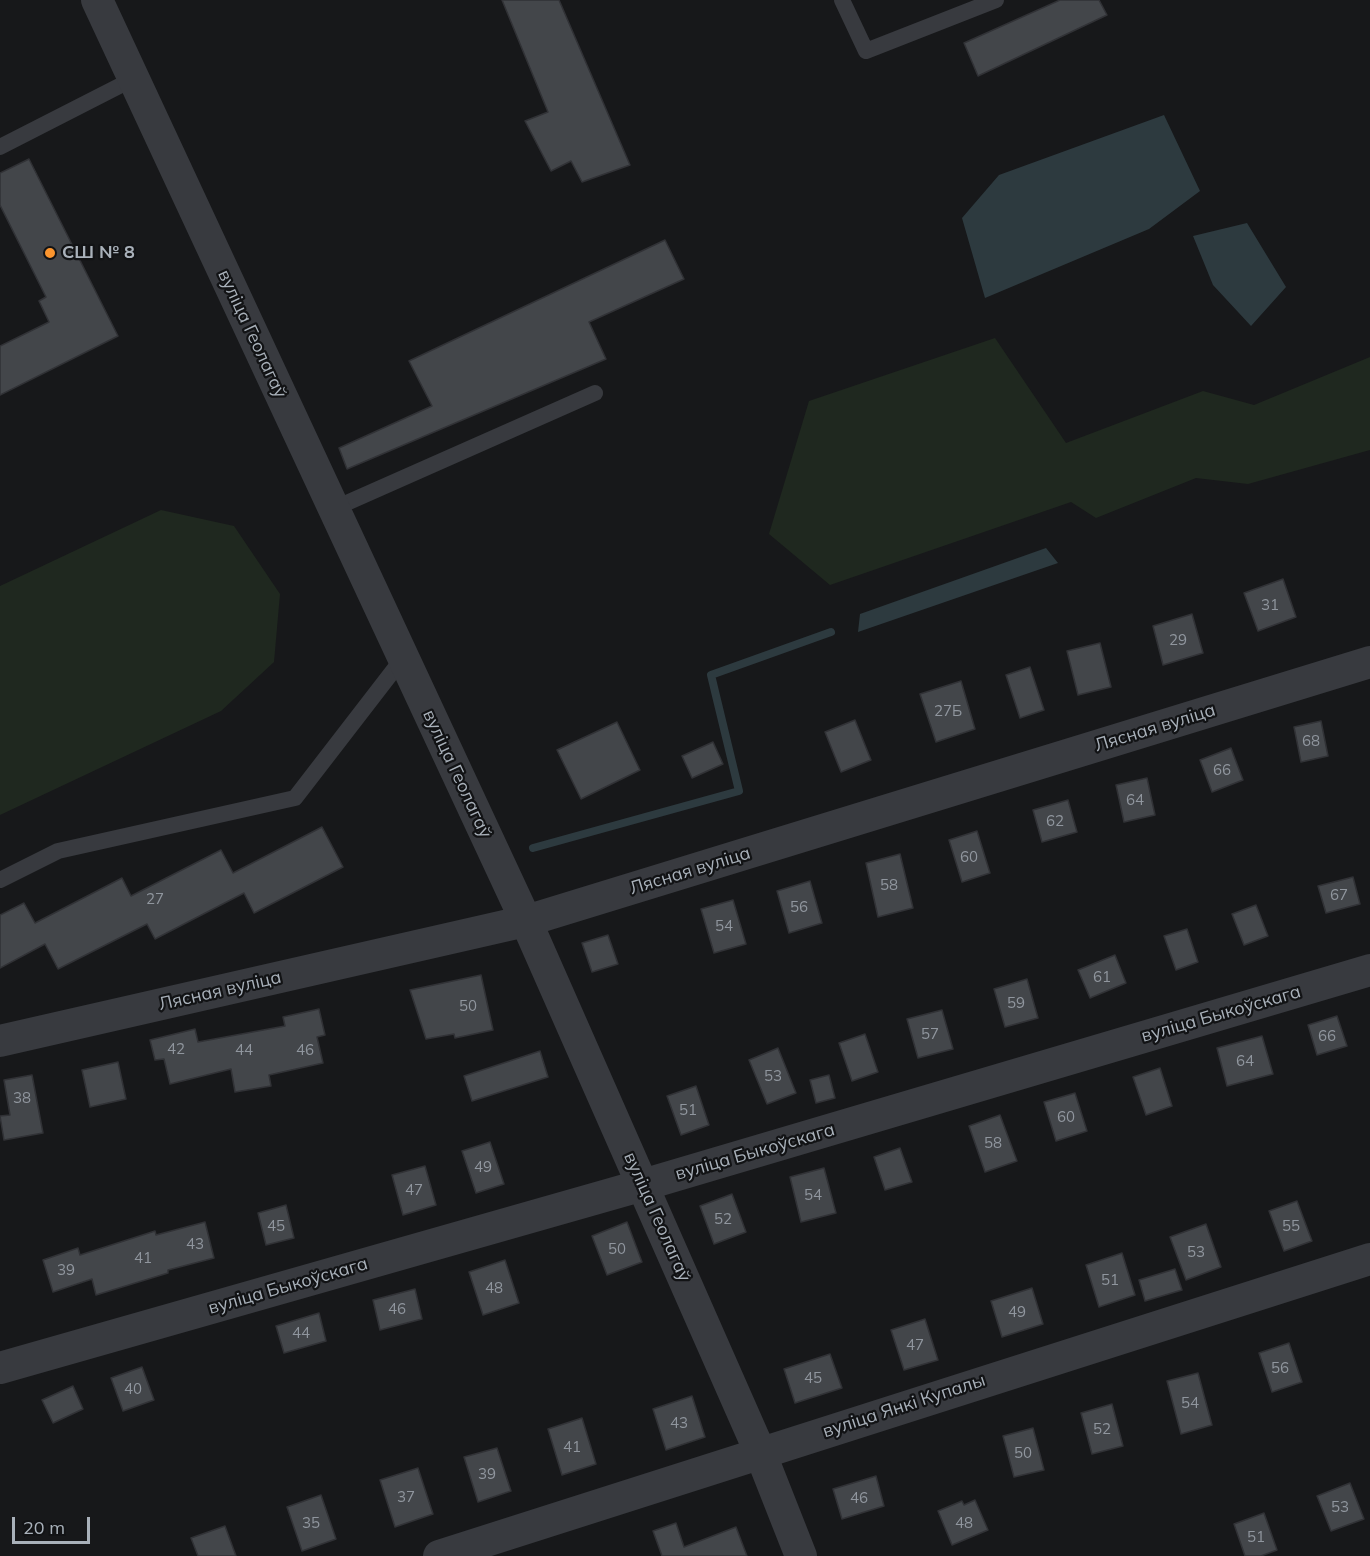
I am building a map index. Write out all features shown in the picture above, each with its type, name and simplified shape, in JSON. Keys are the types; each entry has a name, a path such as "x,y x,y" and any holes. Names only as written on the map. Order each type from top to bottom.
{"street":[{"name":"вуліца Геолагаў","path":"97,0 526,921 760,1452 801,1556"},
{"name":"Лясная вуліца","path":"0,1041 526,921 1370,662"},
{"name":"вуліца Быкоўскага","path":"0,1368 643,1185 1370,970"},
{"name":"вуліца Янкі Купалы","path":"439,1556 1370,1259"}],"lane":[{"path":"842,0 866,51 996,0"},
{"path":"0,147 133,79"},
{"path":"333,509 595,393"},
{"path":"0,880 58,851 295,798 403,658"}],"shaded area":[{"path":"1164,115 1200,191 1149,229 985,298 962,218 999,175"},
{"path":"1247,223 1286,287 1251,326 1213,285 1193,236"},
{"path":"995,338 1066,443 1203,391 1254,405 1370,357 1370,450 1248,484 1196,478 1096,518 1071,502 830,585 769,534 809,401"},
{"path":"161,510 234,526 280,594 274,662 221,711 0,815 0,586"},
{"path":"1046,548 1058,563 858,632 860,614"}],"building":[{"path":"502,0 559,0 630,165 582,182 571,161 551,171 525,121 548,112"},
{"path":"1060,0 1099,0 1107,15 978,76 964,43"},
{"name":"СШ № 8","path":"29,159 118,336 0,395 0,346 49,322 39,301 46,297 0,205 0,173"},
{"path":"665,240 684,279 589,322 606,359 347,469 339,448 432,406 409,361"},
{"path":"1283,579 1296,617 1258,631 1244,593"},
{"path":"1192,614 1203,653 1163,665 1153,626"},
{"path":"1100,643 1111,687 1078,695 1067,651"},
{"path":"1030,667 1044,710 1020,718 1006,675"},
{"path":"961,681 975,729 936,742 920,694"},
{"path":"855,720 871,760 841,772 825,732"},
{"path":"1321,721 1328,756 1301,762 1294,727"},
{"path":"617,722 640,770 581,799 557,750"},
{"path":"713,742 723,764 692,778 682,756"},
{"path":"1231,748 1243,780 1212,792 1200,760"},
{"path":"1147,778 1155,815 1124,822 1116,785"},
{"path":"1068,800 1077,832 1042,842 1033,810"},
{"path":"322,827 343,867 254,913 244,893 155,939 147,924 58,969 45,944 0,968 0,915 24,903 35,923 122,878 131,896 221,850 233,873"},
{"path":"977,831 990,873 962,882 949,840"},
{"path":"900,854 913,908 878,917 866,863"},
{"path":"1353,877 1360,904 1326,913 1318,886"},
{"path":"810,881 822,923 789,933 777,891"},
{"path":"733,900 746,944 714,953 701,909"},
{"path":"1256,905 1268,936 1244,945 1232,914"},
{"path":"1187,929 1198,962 1176,970 1164,936"},
{"path":"608,935 618,964 592,972 582,943"},
{"path":"1115,955 1126,983 1090,998 1078,970"},
{"path":"481,975 493,1030 455,1038 454,1034 426,1039 410,990"},
{"path":"1027,979 1038,1018 1005,1027 994,989"},
{"path":"319,1009 325,1035 317,1037 323,1063 269,1075 271,1086 235,1092 231,1069 170,1084 164,1059 155,1060 150,1040 195,1029 198,1042 285,1026 283,1017"},
{"path":"942,1010 953,1049 918,1058 907,1019"},
{"path":"1337,1016 1347,1046 1317,1055 1308,1025"},
{"path":"865,1034 878,1072 852,1081 839,1043"},
{"path":"1262,1036 1273,1074 1227,1086 1217,1048"},
{"path":"778,1048 796,1093 767,1104 749,1060"},
{"path":"540,1051 548,1077 472,1101 464,1076"},
{"path":"118,1062 126,1099 90,1107 82,1070"},
{"path":"1160,1068 1172,1106 1146,1115 1133,1077"},
{"path":"32,1075 43,1133 4,1140 0,1116 10,1115 4,1080"},
{"path":"829,1075 835,1098 816,1103 810,1080"},
{"path":"696,1086 709,1125 681,1135 667,1096"},
{"path":"1075,1093 1087,1131 1056,1141 1044,1102"},
{"path":"1000,1115 1017,1161 985,1172 969,1126"},
{"path":"490,1142 504,1184 476,1193 462,1151"},
{"path":"900,1148 912,1182 885,1190 874,1157"},
{"path":"425,1166 436,1205 403,1215 392,1175"},
{"path":"824,1168 836,1213 801,1222 790,1177"},
{"path":"732,1194 746,1232 714,1244 700,1206"},
{"path":"1297,1201 1312,1241 1284,1251 1269,1211"},
{"path":"286,1205 294,1238 266,1245 258,1213"},
{"path":"205,1222 214,1258 168,1270 168,1273 96,1295 92,1279 53,1292 43,1260 78,1248 80,1255 155,1231 156,1235"},
{"path":"627,1222 642,1262 607,1275 592,1236"},
{"path":"1206,1224 1221,1267 1186,1280 1170,1237"},
{"path":"1122,1253 1135,1295 1099,1307 1086,1265"},
{"path":"505,1260 519,1303 483,1315 469,1272"},
{"path":"1175,1269 1182,1290 1145,1301 1139,1280"},
{"path":"1032,1288 1043,1324 1002,1337 991,1301"},
{"path":"415,1289 422,1319 380,1330 373,1300"},
{"path":"319,1313 326,1341 284,1353 276,1326"},
{"path":"925,1319 938,1360 904,1370 891,1330"},
{"path":"1289,1343 1302,1382 1272,1392 1259,1353"},
{"path":"830,1354 842,1388 795,1403 784,1369"},
{"path":"142,1367 154,1400 123,1411 111,1378"},
{"path":"1198,1373 1212,1425 1181,1434 1167,1381"},
{"path":"73,1386 83,1409 53,1423 42,1400"},
{"path":"692,1396 705,1437 666,1450 653,1409"},
{"path":"1112,1404 1123,1446 1092,1454 1081,1413"},
{"path":"582,1418 596,1464 562,1475 548,1429"},
{"path":"1033,1428 1044,1470 1014,1477 1003,1436"},
{"path":"497,1448 511,1491 478,1502 464,1457"},
{"path":"418,1468 433,1514 395,1527 380,1480"},
{"path":"876,1476 884,1506 842,1519 833,1489"},
{"path":"1350,1483 1364,1519 1331,1531 1317,1496"},
{"path":"321,1495 336,1539 302,1551 287,1507"},
{"path":"975,1500 988,1530 952,1545 938,1511 962,1501 964,1505"},
{"path":"1264,1513 1277,1550 1261,1556 1245,1556 1234,1524"},
{"path":"676,1523 684,1547 736,1527 747,1556 662,1556 653,1531"},
{"path":"225,1526 236,1556 198,1556 191,1538"}],"waterway":[{"path":"533,848 739,791 711,675 831,632"}],"place":[{"name":"СШ № 8","path":"50,253"}]}
